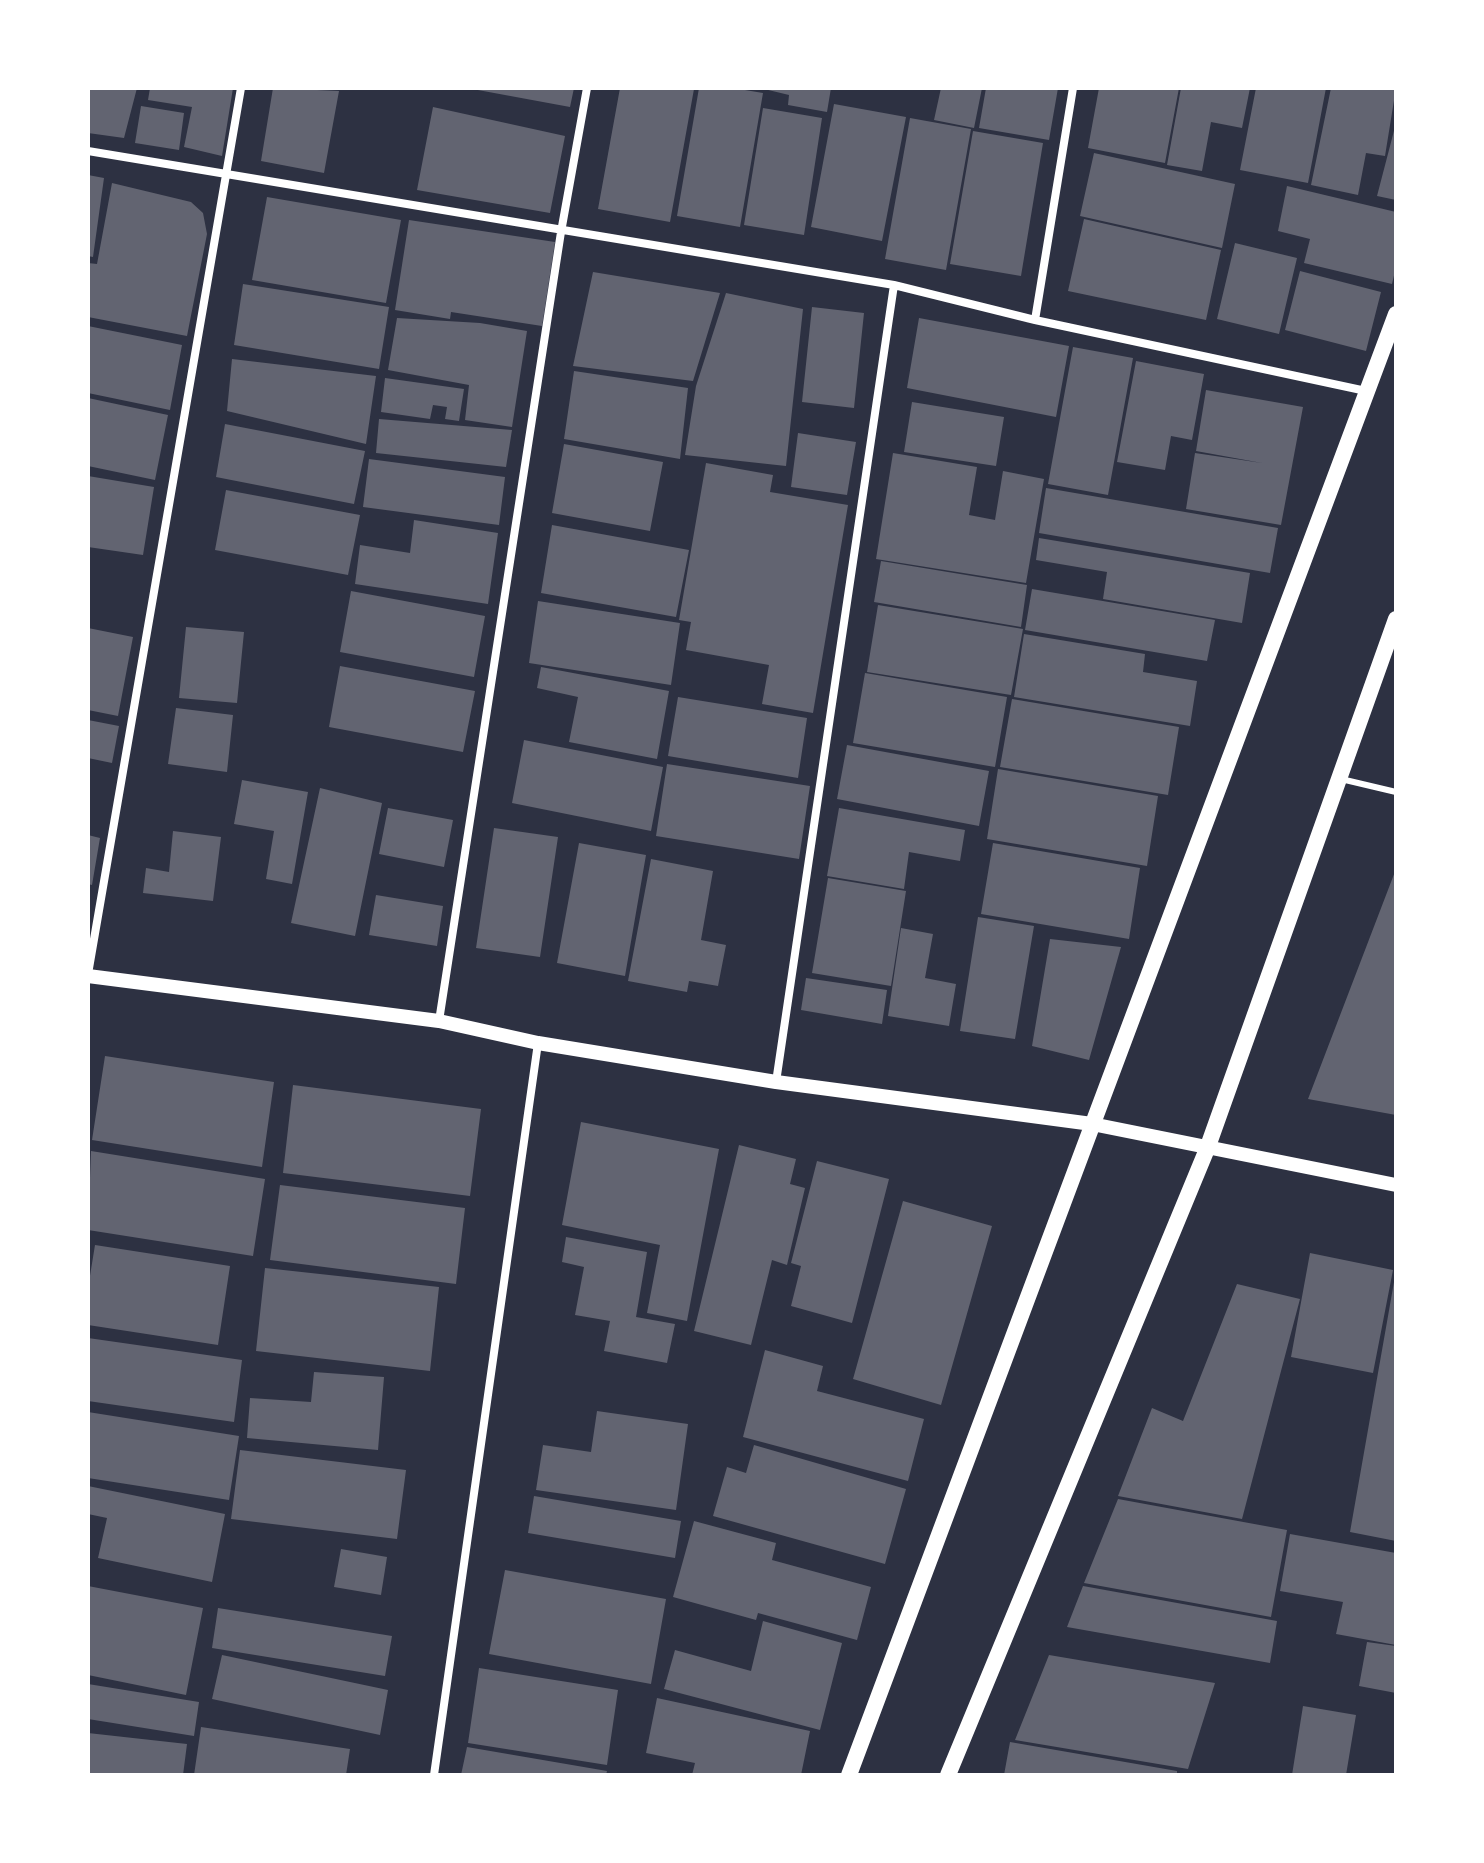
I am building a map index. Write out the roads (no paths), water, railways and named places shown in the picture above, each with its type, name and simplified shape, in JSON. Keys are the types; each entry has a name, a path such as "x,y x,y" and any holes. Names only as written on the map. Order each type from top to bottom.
{"main road":[{"path":"849,1775 1396,314"},
{"path":"948,1775 1207,1149 1396,619"}],"street":[{"path":"241,88 88,975 439,1021 538,1043 776,1082 1092,1124 1396,1185"},
{"path":"439,1021 561,232 587,88"},
{"path":"1035,320 1073,88"},
{"path":"88,151 894,285 1035,320 1366,391"},
{"path":"776,1082 894,285"},
{"path":"434,1775 538,1043"}],"lane":[{"path":"1339,779 1396,792"}]}
